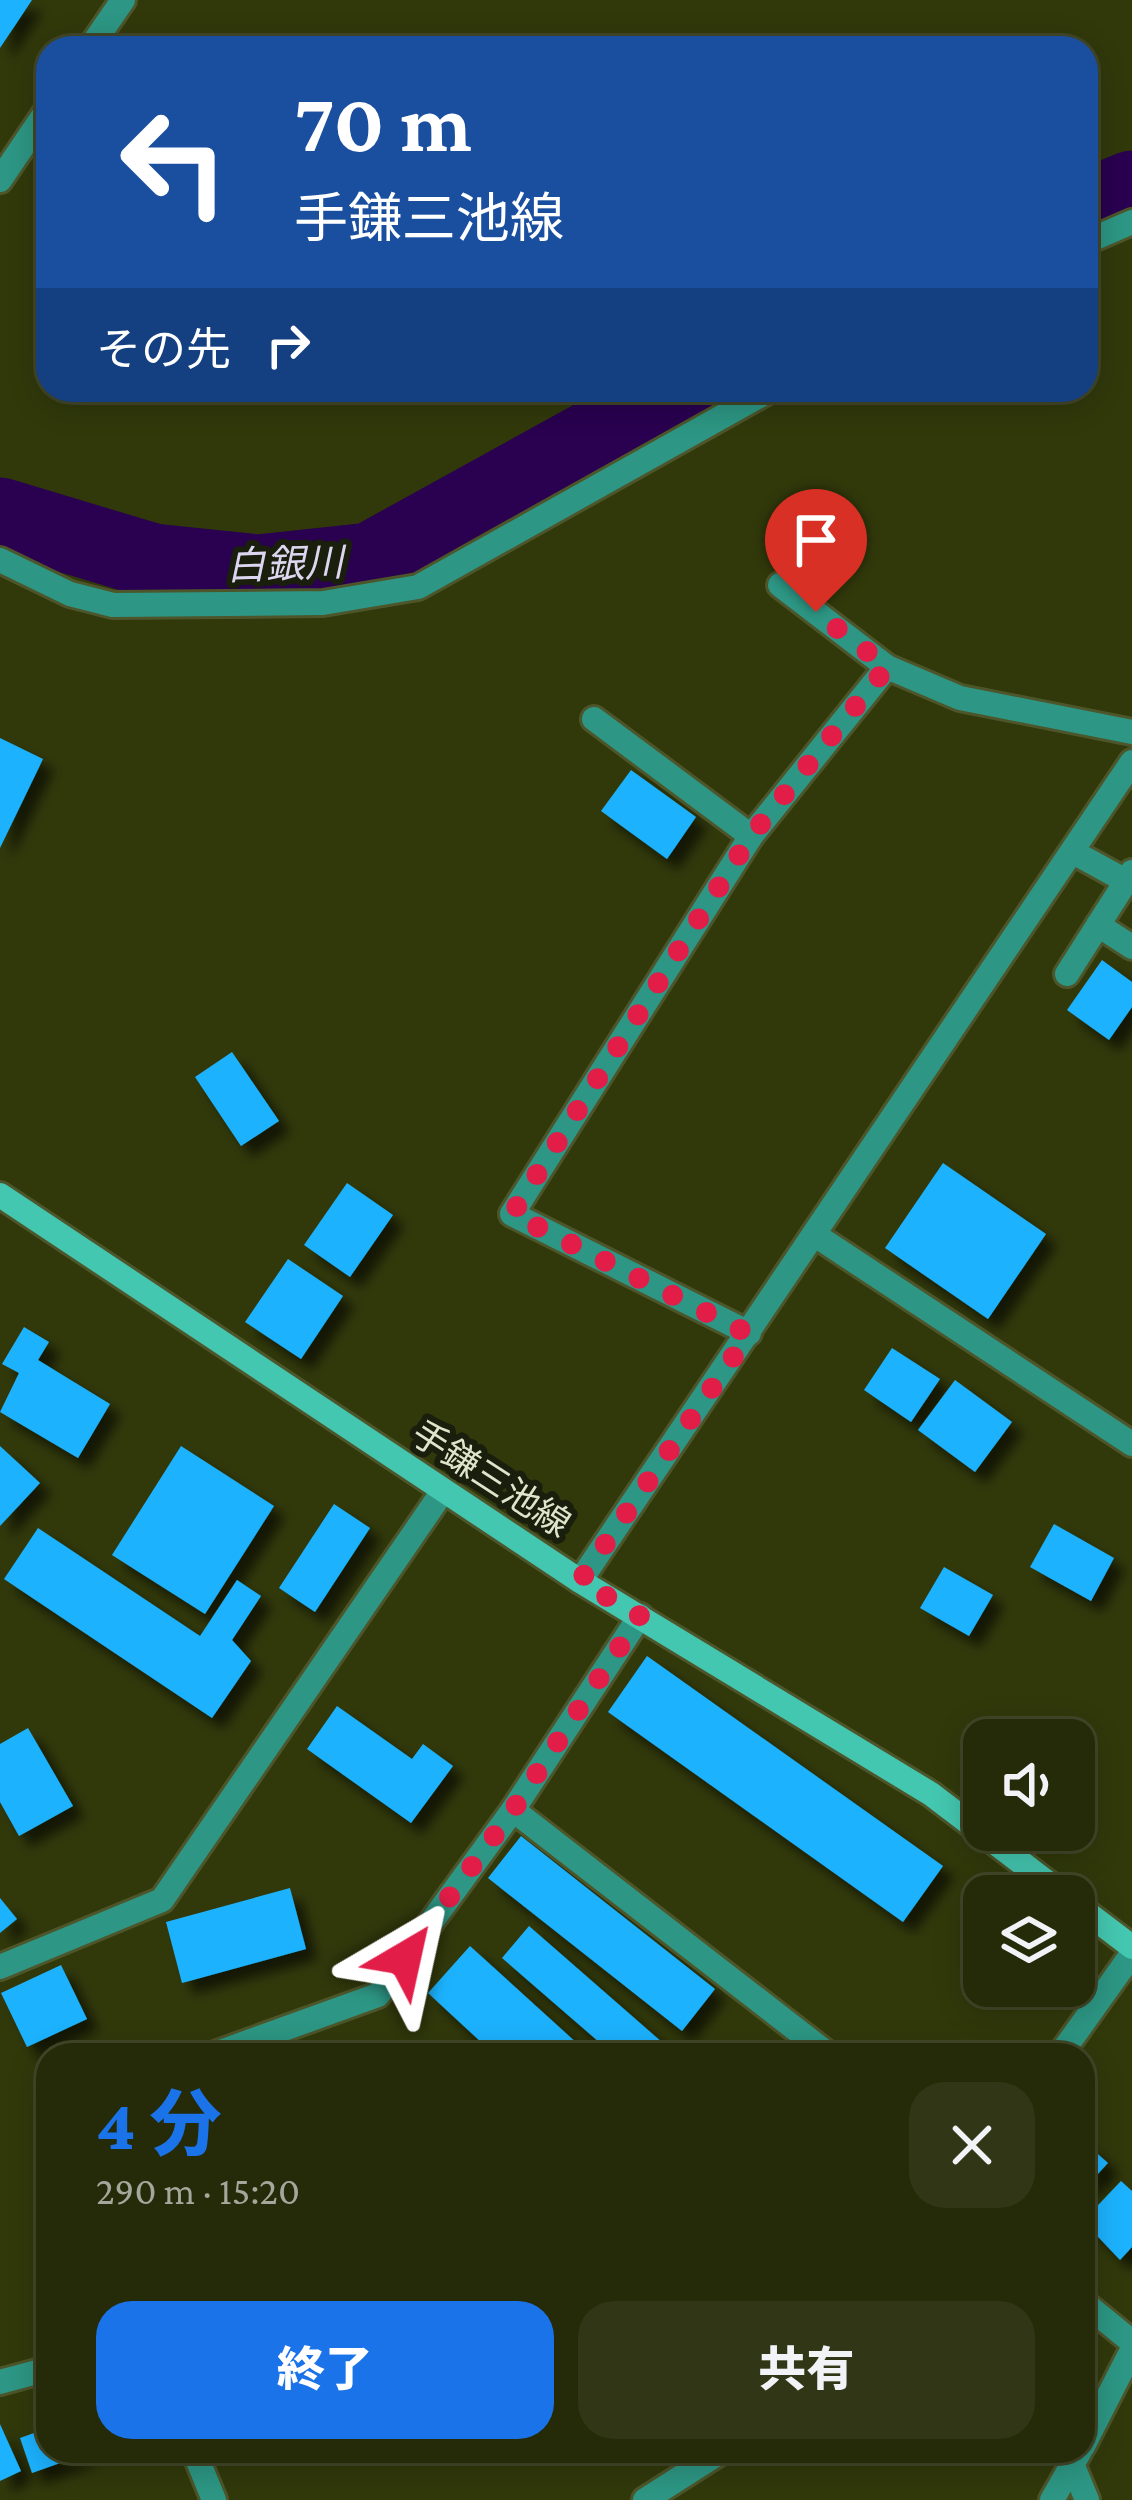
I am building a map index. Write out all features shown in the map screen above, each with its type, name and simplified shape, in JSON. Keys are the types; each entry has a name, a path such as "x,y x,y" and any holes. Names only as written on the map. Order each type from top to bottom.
{"main road":[{"name":"手鎌三池線","path":"0,1196 580,1581 931,1794 1037,1875"},
{"path":"1095,1920 1132,1950"}],"street":[{"path":"98,36 123,0"},
{"path":"0,179 36,127"},
{"path":"1098,237 1132,222"},
{"path":"0,560 70,594 113,605 322,603 418,586 748,402"},
{"path":"780,585 887,667 960,698 1132,732"},
{"path":"749,1334 512,1214 751,836 887,667"},
{"path":"594,719 751,836"},
{"path":"580,1581 1132,762"},
{"path":"1067,974 1129,877 1073,852"},
{"path":"1098,925 1132,947"},
{"path":"815,1235 1132,1444"},
{"path":"0,1967 162,1900 443,1491"},
{"path":"245,2043 378,1995 513,1810 640,1616"},
{"path":"513,1810 814,2043"},
{"path":"1068,2043 1132,1950"},
{"path":"1095,2313 1132,2346 1095,2421"},
{"path":"0,2382 36,2372"},
{"path":"199,2463 214,2500"},
{"path":"645,2500 703,2463"},
{"path":"1052,2500 1074,2463"},
{"path":"1081,2463 1087,2500"}],"building":[{"path":"0,0 32,0 0,48"},
{"path":"0,738 43,759 0,848"},
{"path":"631,770 696,817 667,859 601,811"},
{"path":"1102,960 1132,982 1132,1007 1109,1040 1067,1010"},
{"path":"232,1052 279,1121 241,1146 195,1077"},
{"path":"943,1163 1046,1234 988,1319 885,1248"},
{"path":"347,1183 393,1215 350,1277 304,1245"},
{"path":"288,1259 343,1296 301,1359 245,1322"},
{"path":"24,1327 49,1342 38,1360 110,1404 78,1458 0,1412 19,1373 2,1364"},
{"path":"892,1348 940,1379 911,1422 864,1390"},
{"path":"955,1380 1012,1422 975,1472 918,1430"},
{"path":"0,1446 40,1483 0,1526"},
{"path":"181,1446 274,1506 205,1614 112,1555"},
{"path":"334,1504 370,1528 315,1612 279,1588"},
{"path":"1054,1524 1114,1558 1091,1601 1030,1567"},
{"path":"38,1528 200,1636 237,1580 261,1596 232,1640 251,1661 212,1718 4,1579"},
{"path":"944,1567 993,1595 969,1636 920,1608"},
{"path":"647,1656 943,1866 903,1922 608,1712"},
{"path":"337,1706 412,1759 423,1744 453,1766 411,1823 307,1749"},
{"path":"28,1728 73,1806 19,1836 0,1802 0,1744"},
{"path":"521,1836 715,1989 682,2031 488,1878"},
{"path":"290,1888 306,1949 182,1983 166,1922"},
{"path":"0,1898 17,1919 0,1933"},
{"path":"529,1926 663,2043 600,2043 502,1958"},
{"path":"470,1946 577,2043 482,2043 428,1993"},
{"path":"61,1965 87,2019 27,2047 1,1993"},
{"path":"1095,2152 1108,2163 1095,2177"},
{"path":"1121,2181 1132,2191 1132,2247 1120,2260 1095,2234 1095,2208"},
{"path":"0,2424 21,2471 0,2481"},
{"path":"36,2432 36,2463 60,2463 32,2473 20,2438"}],"waterway":[{"name":"白銀川","path":"1098,202 1132,188"},
{"name":"白銀川","path":"0,515 153,561 258,572 370,560 656,402"}],"route":[{"path":"405,1958 513,1810 640,1616 580,1581 749,1334 512,1214 751,836 887,667 816,612"}]}
